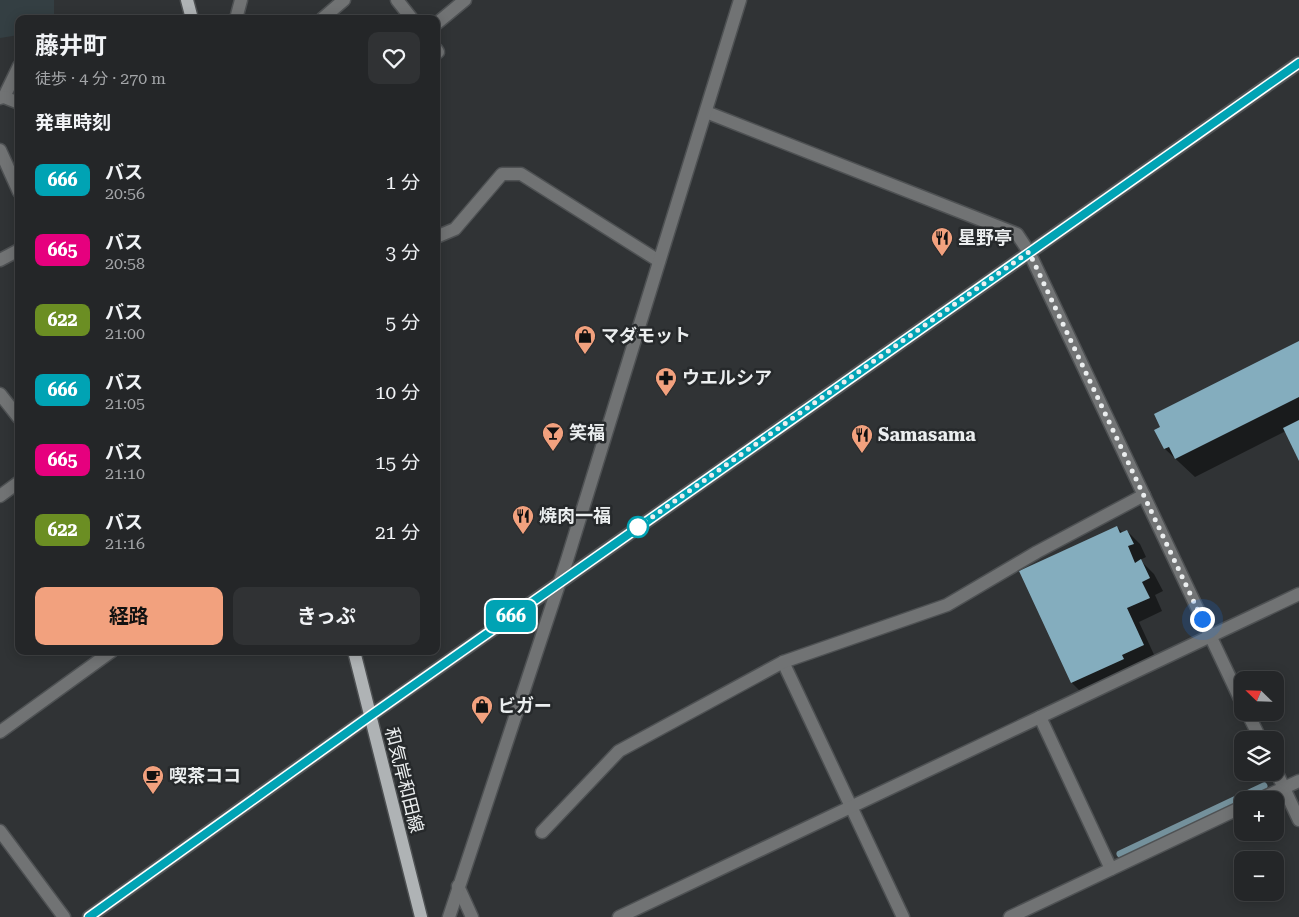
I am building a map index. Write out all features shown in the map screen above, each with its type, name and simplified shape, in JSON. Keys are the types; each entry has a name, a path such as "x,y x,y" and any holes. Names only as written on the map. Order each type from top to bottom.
{"main road":[{"path":"187,0 191,15"},
{"name":"和気岸和田線","path":"355,655 420,917"}],"street":[{"path":"237,15 242,0"},
{"path":"327,15 344,0"},
{"path":"397,0 409,15"},
{"path":"440,21 465,0"},
{"path":"449,917 559,583 740,0"},
{"path":"89,917 370,716 1299,63"},
{"path":"15,74 2,98 15,103"},
{"path":"706,112 1017,234 1029,252 1234,686"},
{"path":"0,150 15,183"},
{"path":"440,235 455,229 502,174 521,174 660,261"},
{"path":"0,260 15,252"},
{"path":"0,394 15,413"},
{"path":"0,496 15,485"},
{"path":"542,832 619,751 783,662 948,604 1037,552 1144,495"},
{"path":"619,917 1299,594"},
{"path":"0,732 106,655"},
{"path":"783,662 903,917"},
{"path":"1040,717 1111,869"},
{"path":"1281,781 1299,820"},
{"path":"1278,791 1299,781"},
{"path":"1010,917 1234,811"},
{"path":"0,831 64,917"},
{"path":"458,886 472,917"}],"shaded area":[{"path":"0,0 54,0 54,15 15,15 15,36 0,38"}],"building":[{"path":"1299,341 1299,397 1175,459 1169,447 1164,449 1154,430 1160,427 1154,414"},
{"path":"1299,420 1299,461 1283,428"},
{"path":"1117,526 1120,533 1127,530 1134,544 1128,546 1135,563 1141,559 1150,578 1142,582 1150,598 1127,608 1144,645 1122,655 1124,659 1071,683 1019,571"}],"waterway":[{"path":"1120,854 1264,786"}],"bus line":[{"name":"666","path":"89,917 370,716 1299,63"}],"place":[{"name":"星野亭","path":"942,257"},
{"name":"マダモット","path":"585,355"},
{"name":"ウエルシア","path":"666,397"},
{"name":"笑福","path":"553,452"},
{"name":"Samasama","path":"862,454"},
{"name":"焼肉一福","path":"523,535"},
{"name":"ビガー","path":"482,725"},
{"name":"喫茶ココ","path":"153,795"}],"route":[{"path":"638,527 1029,252 1202,619"}]}
